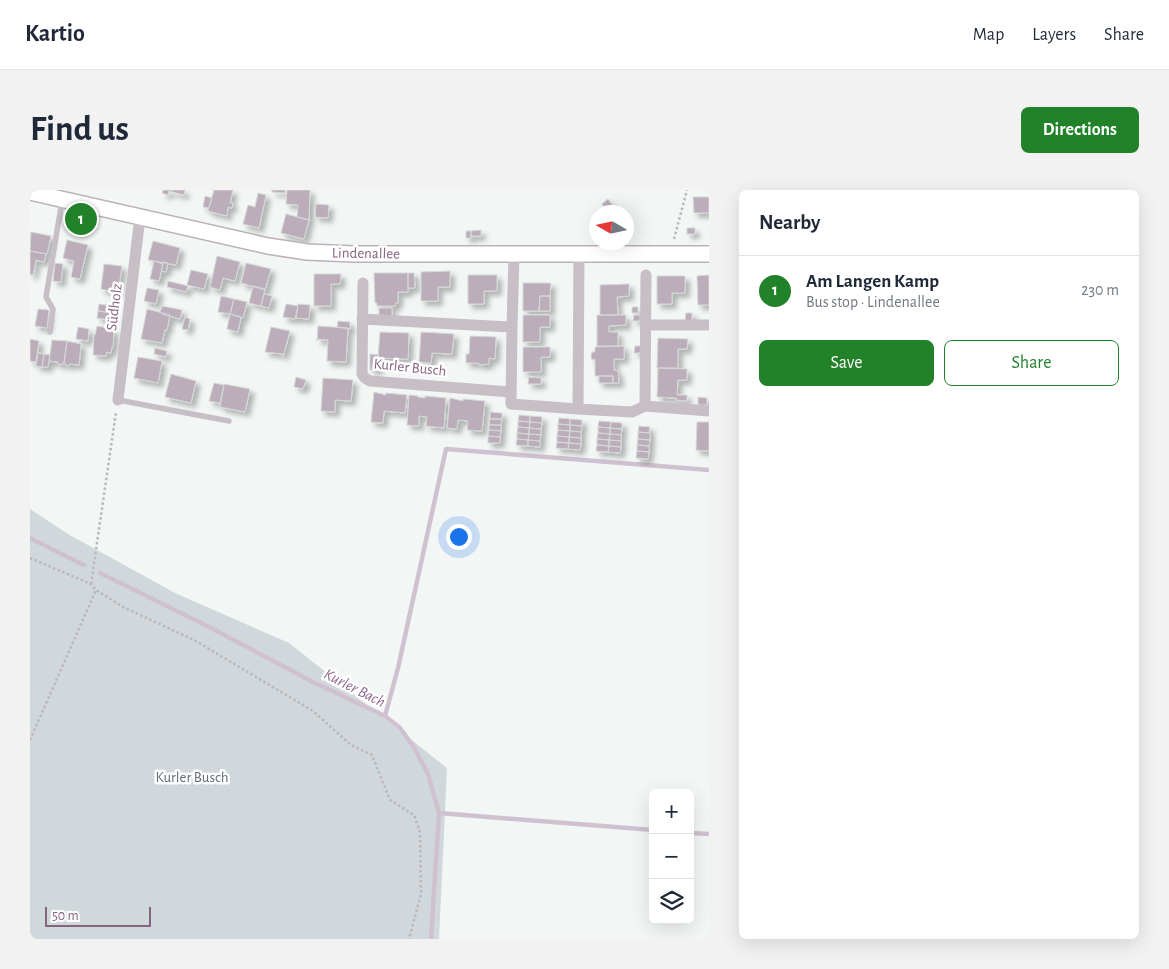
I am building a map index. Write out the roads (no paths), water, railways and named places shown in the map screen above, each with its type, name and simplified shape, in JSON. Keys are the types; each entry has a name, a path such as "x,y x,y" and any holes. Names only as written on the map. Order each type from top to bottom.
{"main road":[{"name":"Lindenallee","path":"30,192 268,246 307,252 354,254 709,254"}],"street":[{"name":"Südholz","path":"118,400 140,217"},
{"path":"514,254 511,404 632,412 645,406 709,411"},
{"path":"578,409 579,254"},
{"path":"645,406 646,275"},
{"name":"Kurler Busch","path":"363,283 362,374 370,381 511,392"},
{"path":"362,319 512,327"},
{"path":"646,325 709,325"}],"lane":[{"path":"50,332 53,309 46,297 63,199"},
{"path":"118,400 229,421"}],"waterway":[{"path":"385,716 398,668 446,449 709,470"},
{"name":"Kurler Bach","path":"30,538 84,565"},
{"name":"Kurler Bach","path":"100,573 209,627 315,683 385,716 400,728 413,746 428,774 439,813 431,939"},
{"path":"439,813 649,830"},
{"path":"694,833 709,834"}],"place":[{"name":"Am Langen Kamp","path":"81,219"}]}
